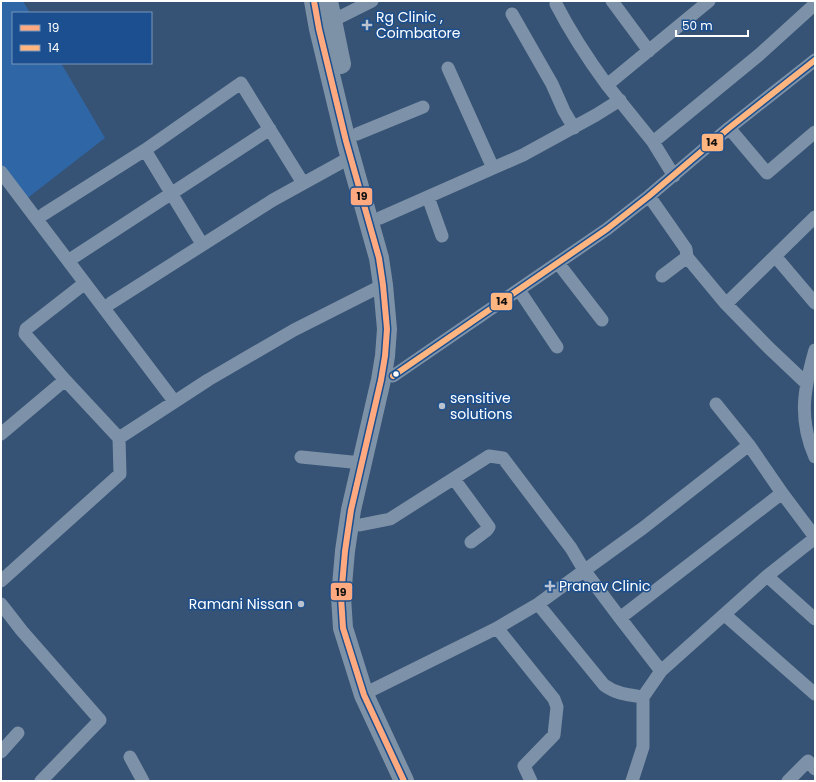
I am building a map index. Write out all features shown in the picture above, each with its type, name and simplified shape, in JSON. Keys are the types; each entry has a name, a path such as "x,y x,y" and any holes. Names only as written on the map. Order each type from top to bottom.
{"highway":[{"path":"314,1 330,35 380,218 389,253 394,282 397,330 396,360 378,436 374,464 355,552 352,594 353,624 358,647 372,690 415,781"},
{"path":"328,1 330,35 351,158 378,258 383,285 387,329 385,356 351,510 345,551 341,597 342,628 364,695 404,781"}],"street":[{"path":"330,35 372,1"},
{"path":"612,1 648,51"},
{"path":"607,85 709,1"},
{"path":"556,4 571,33 607,85 653,142 674,176"},
{"path":"653,142 760,54 815,4"},
{"path":"512,14 552,84 564,111 574,128"},
{"path":"393,376 606,229 650,196 729,128 815,60"},
{"path":"448,68 493,168"},
{"path":"44,214 144,150 241,82 303,183"},
{"path":"380,218 523,155 574,128 620,100"},
{"path":"357,134 423,106"},
{"path":"729,128 768,173 815,132"},
{"path":"74,257 270,129"},
{"path":"144,150 202,244"},
{"path":"111,303 273,200 351,158"},
{"path":"1,172 174,402"},
{"path":"650,196 686,249 687,257 726,304 806,383"},
{"path":"428,197 442,236"},
{"path":"726,304 815,217"},
{"path":"775,256 815,303"},
{"path":"662,276 687,257"},
{"path":"558,262 602,320"},
{"path":"1,581 120,474 119,438 25,334 26,328 85,283"},
{"path":"119,438 208,380 294,330 383,285"},
{"path":"519,290 557,347"},
{"path":"815,350 806,383 804,416 810,445 815,457"},
{"path":"1,434 65,380"},
{"path":"632,781 643,747 643,697 661,672 767,576 815,537 749,445 716,404"},
{"path":"372,690 496,628 538,604 643,528 749,445"},
{"path":"360,525 390,519 489,456 502,458 571,548 584,570 661,672"},
{"path":"301,457 362,462"},
{"path":"454,479 489,527 471,542"},
{"path":"620,618 782,493"},
{"path":"767,576 815,619"},
{"path":"1,604 22,631 100,720 41,781"},
{"path":"538,604 604,685 617,693 643,697"},
{"path":"725,615 815,694"},
{"path":"496,628 554,699 556,708 554,735 524,766 531,781"},
{"path":"1,752 18,733"},
{"path":"130,757 143,781"},
{"path":"788,781 813,761"}],"shaded area":[{"path":"1,1 23,1 29,12 12,12 12,64 62,64 105,138 25,200 1,168"}],"transit line":[{"name":"19","path":"314,1 319,29 346,141 379,258 387,329 381,380 351,510 345,551 341,597 343,628 364,695 404,781"},
{"name":"14","path":"393,376 607,229 649,196 729,128 815,60"}],"place":[{"name":"Rg Clinic , Coimbatore","path":"367,25"},
{"name":"sensitive solutions","path":"442,406"},
{"name":"Pranav Clinic","path":"550,586"},
{"name":"Ramani Nissan","path":"301,604"}]}
